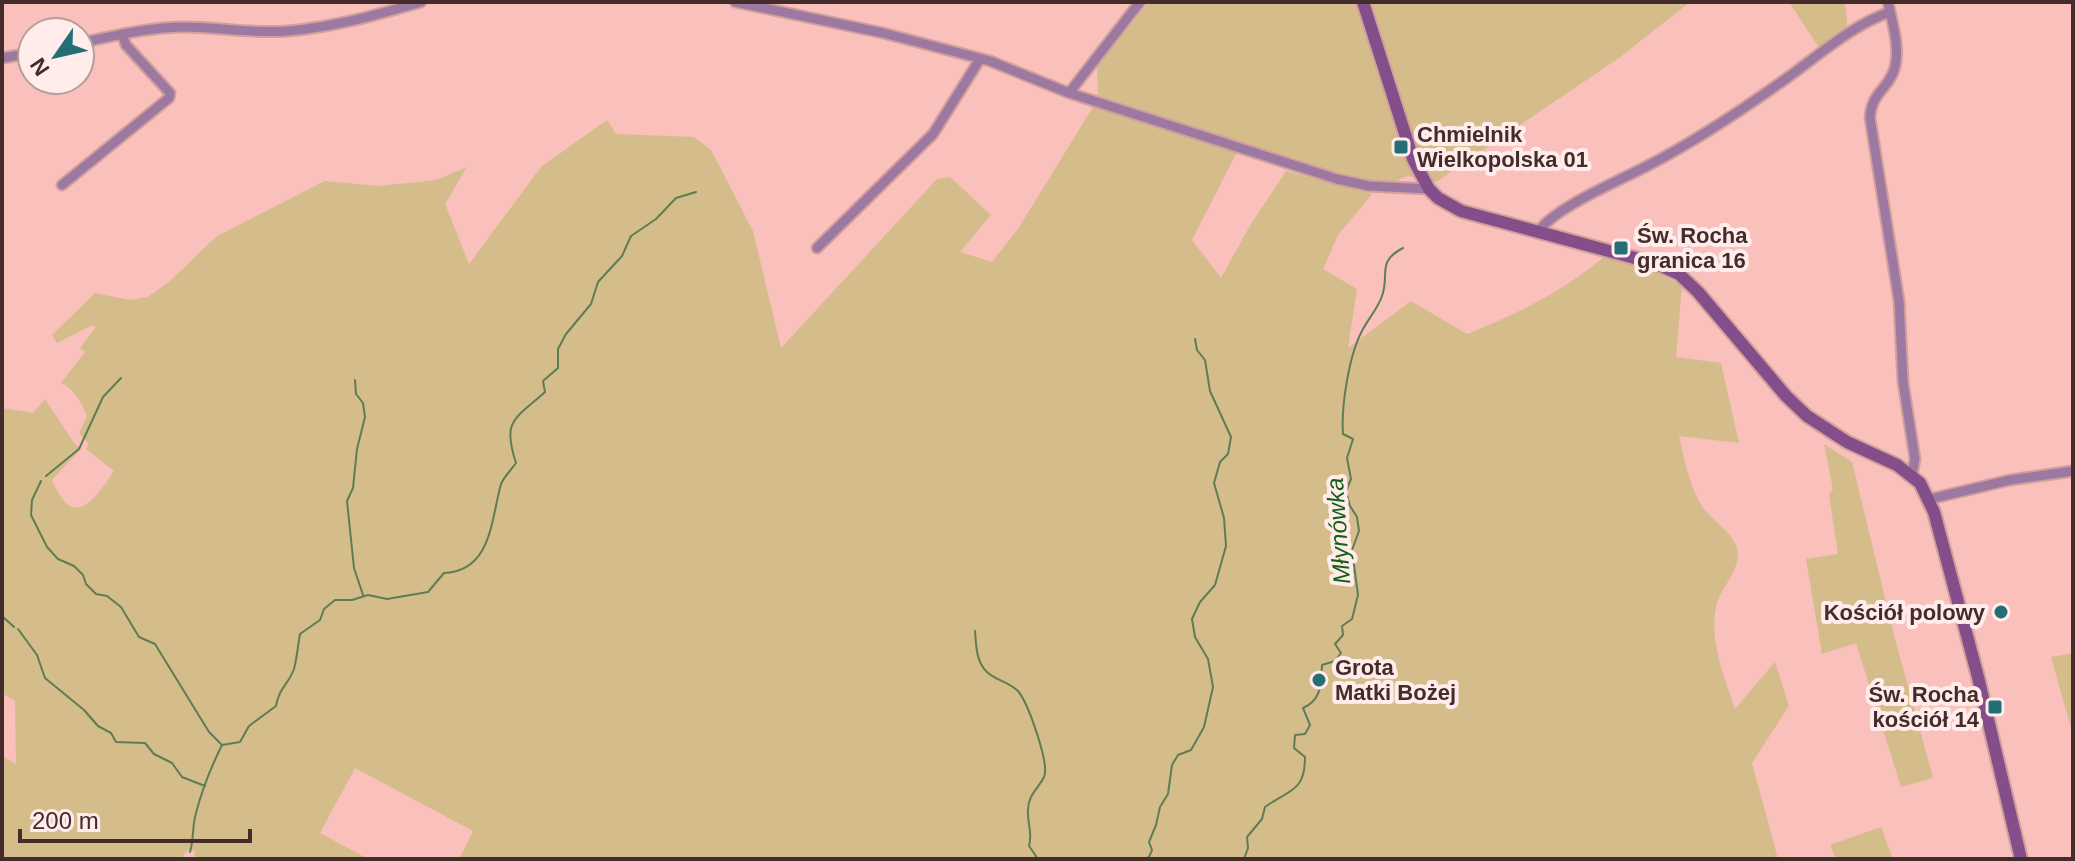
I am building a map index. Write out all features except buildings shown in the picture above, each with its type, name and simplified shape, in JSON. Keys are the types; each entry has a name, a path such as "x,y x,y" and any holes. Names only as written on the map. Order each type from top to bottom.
{"street":[{"path":"96,40 182,27 266,31 304,29 359,20 421,2"},
{"path":"735,2 780,7 980,59 1069,93 1337,179 1380,187 1429,189"},
{"path":"1069,93 1140,2"},
{"path":"1363,2 1413,159 1429,189 1438,198 1461,211 1657,264 1679,274 1807,416 1912,475 1930,499 1978,677 2021,859"},
{"path":"1538,232 1543,224 1584,199 1717,125 1889,7 1896,48 1895,68 1871,103 1870,118 1899,301 1903,382 1915,459 1912,475"},
{"path":"62,185 169,98 170,93 126,45 122,34"},
{"path":"817,248 933,134 980,59"},
{"path":"1930,499 2010,480 2073,471"}],"shaded area":[{"path":"1149,2 1690,2 1619,58 1436,182 1408,176 1391,183 1363,180 1285,157 1098,95 1097,67"},
{"path":"1789,2 1845,2 1848,31 1820,49"},
{"path":"1093,107 1238,150 1192,240 1221,278 1286,171 1372,194 1338,235 1323,269 1357,289 1348,348 1411,301 1467,334 1538,301 1604,257 1653,270 1682,286 1676,357 1721,363 1739,443 1679,436 1689,477 1699,501 1730,536 1737,549 1734,571 1716,607 1714,633 1719,659 1735,709 1775,662 1789,706 1752,763 1778,859 459,859 473,831 355,768 320,833 368,859 195,859 194,850 187,851 181,859 2,859 2,756 16,764 15,701 2,693 2,408 33,413 45,399 81,449 52,480 60,495 76,507 83,506 99,492 114,471 86,449 89,444 79,433 87,417 74,393 61,383 85,352 80,348 96,327 93,325 57,343 52,335 95,293 130,300 148,297 170,281 217,236 325,181 379,186 436,180 467,167 445,204 469,264 541,167 607,120 616,134 694,137 711,150 753,231 781,348 937,179 950,177 991,215 960,252 992,262 1018,229"},
{"path":"1824,444 1852,462 1933,778 1901,787 1856,643 1822,654 1806,559 1838,554 1829,495 1833,489"},
{"path":"2073,653 2073,735 2051,657"},
{"path":"1881,827 1893,859 1836,859 1830,845"}],"waterway":[{"path":"190,852 198,804 222,745 240,742 249,726 276,706 294,669 300,634 320,620 324,609 335,600 352,600 368,595 387,599 428,592 444,573 460,570 472,563 480,553 487,541 501,484 516,463 511,429 519,415 545,392 543,381 558,368 558,349 566,334 591,304 598,282 622,256 631,236 656,219 676,198 696,192"},
{"name":"Młynówka","path":"1244,859 1248,848 1247,837 1262,819 1265,807 1294,788 1302,777 1305,757 1294,748 1295,735 1305,734 1310,725 1303,708 1317,696 1322,665 1335,661 1341,653 1335,644 1343,635 1342,626 1352,619 1358,595 1352,550 1359,531 1357,517 1346,491 1351,479 1347,458 1353,439 1343,434 1345,395 1358,340 1382,296 1389,258 1403,248"},
{"path":"1145,859 1152,850 1149,842 1160,807 1168,794 1172,765 1178,755 1191,750 1204,727 1213,687 1208,659 1195,637 1192,619 1200,602 1215,585 1226,546 1224,518 1214,483 1220,462 1228,454 1231,437 1210,391 1205,360 1197,350 1195,339"},
{"path":"46,476 79,449 103,397 121,378"},
{"path":"355,380 356,394 363,403 365,417 357,449 353,488 347,501 354,568 363,595"},
{"path":"41,481 32,500 31,515 47,547 58,559 74,566 96,594 107,596 121,607 139,637 155,644 209,732 222,745"},
{"path":"2,616 14,627"},
{"path":"18,629 37,655 45,678 84,710 98,726 111,733 116,742 145,743 154,754 172,763 182,777 205,786"},
{"path":"975,631 977,653 983,668 1018,691 1041,747 1044,777 1028,805 1029,846 1038,859"}],"place":[{"name":"Chmielnik Wielkopolska 01","path":"1401,147"},
{"name":"Św. Rocha granica 16","path":"1621,248"},
{"name":"Kościół polowy","path":"2001,612"},
{"name":"Grota Matki Bożej","path":"1319,680"},
{"name":"Św. Rocha kościół 14","path":"1995,707"}]}
